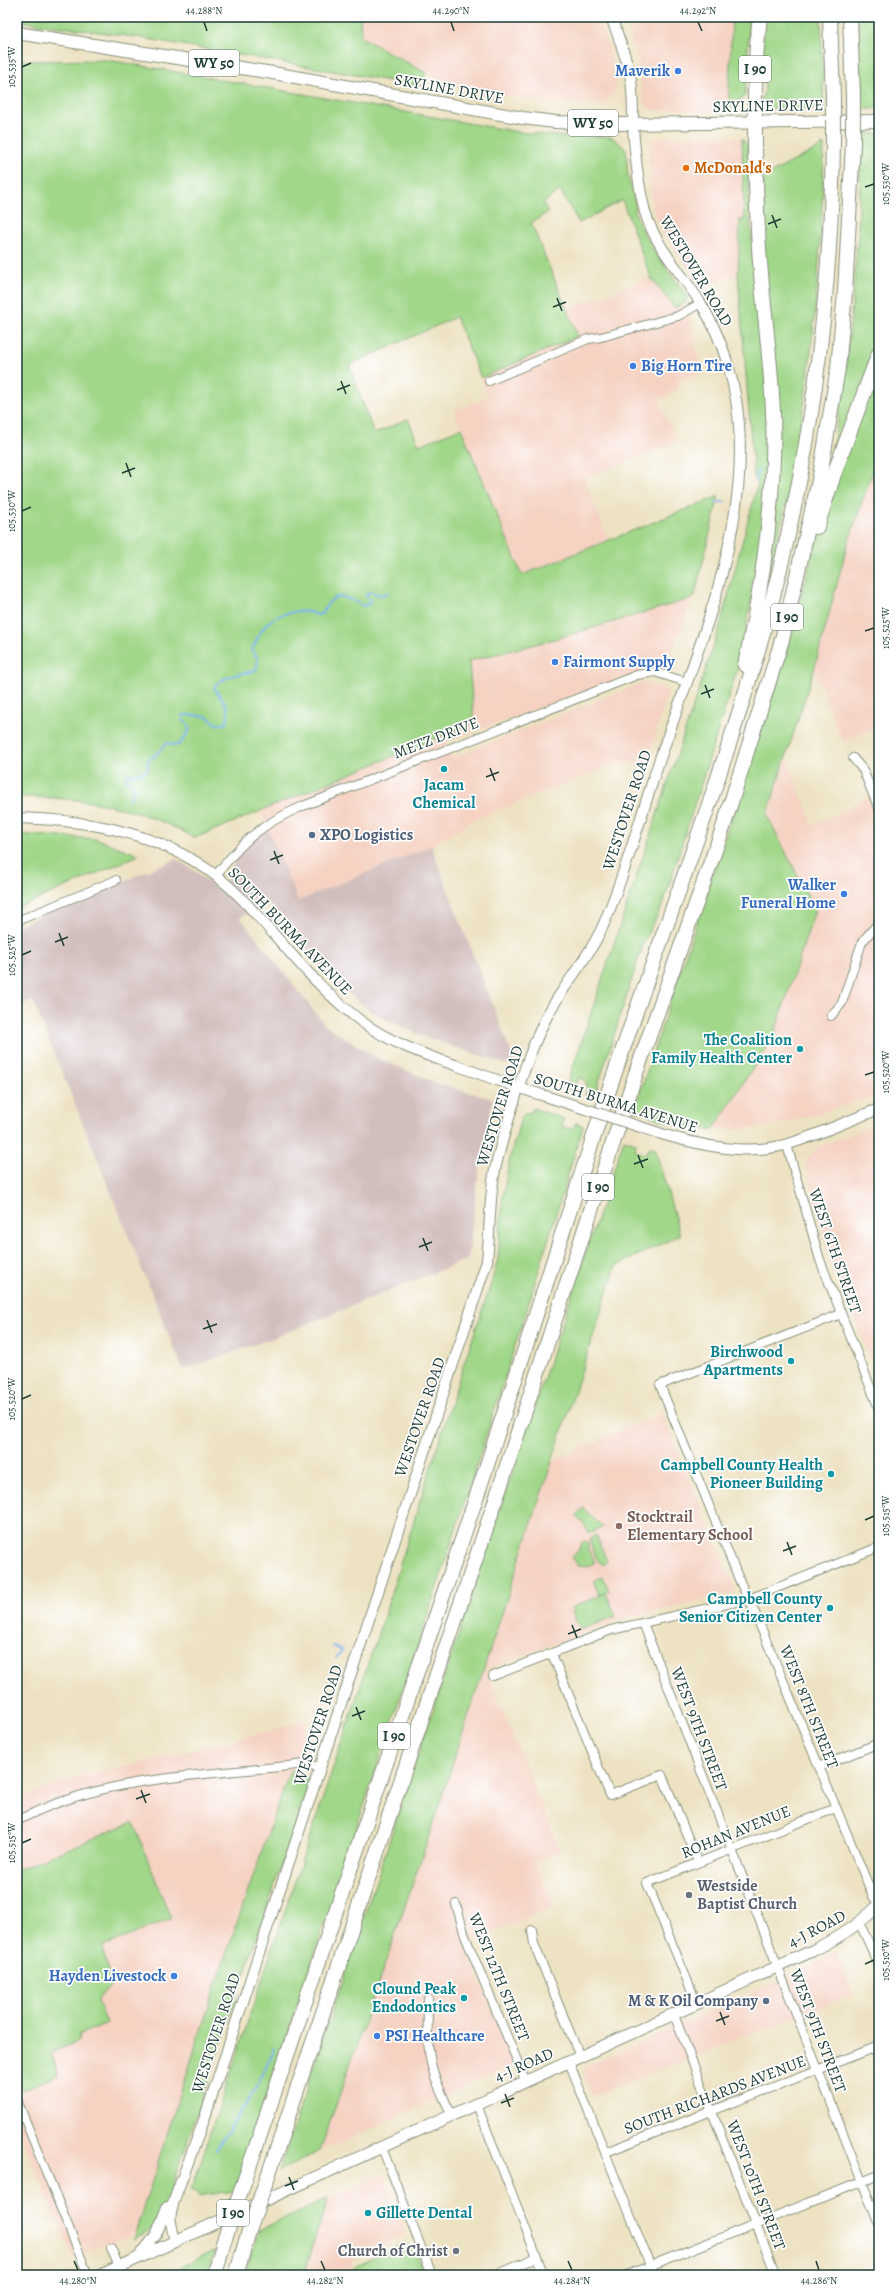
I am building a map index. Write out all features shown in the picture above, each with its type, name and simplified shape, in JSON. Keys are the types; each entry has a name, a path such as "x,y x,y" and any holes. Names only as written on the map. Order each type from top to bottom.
{"highway":[{"name":"I 90","path":"709,802 757,609 765,559 772,470 773,414 760,261 755,122 757,42 760,17"},
{"name":"I 90","path":"215,2275 223,2244 472,1512 616,1069 709,802 766,625 795,500 813,400 827,285 832,210 833,142 830,17"},
{"name":"I 90","path":"782,640 820,476 838,368 845,292 853,143 850,17"},
{"name":"I 90","path":"236,2275 249,2231 502,1481 632,1088 723,828 834,474 879,353"}],"main road":[{"name":"SKYLINE DRIVE","path":"17,32 273,73 523,118 555,122 633,123 879,121"},
{"name":"4-J ROAD","path":"101,2275 580,2058 827,1944 860,1924 879,1905"}],"street":[{"name":"WESTOVER ROAD","path":"175,2242 170,2218 174,2200 204,2120 487,1261 494,1178 518,1088 547,1015 584,960 607,918 686,682 716,598 728,549 738,496 740,443 734,386 724,353 701,303 668,259 654,236 646,215 637,174 631,82 624,51 611,17"},
{"path":"489,381 588,339 601,337 678,316 701,303"},
{"name":"METZ DRIVE","path":"216,875 247,840 263,826 303,806 636,675 655,672 686,682"},
{"path":"853,758 863,770 879,808"},
{"name":"SOUTH BURMA AVENUE","path":"17,818 87,823 133,833 184,855 216,875 241,898 303,970 333,999 362,1023 394,1042 424,1055 518,1088 704,1146 732,1148 761,1148 787,1145 879,1109"},
{"path":"17,920 116,880"},
{"path":"831,1016 842,1003 862,942 879,922"},
{"name":"WEST 6TH STREET","path":"787,1145 820,1260 879,1409"},
{"name":"WEST 8TH STREET","path":"841,1314 660,1385 873,1896 879,1905"},
{"path":"493,1676 611,1630 749,1599 879,1548"},
{"name":"WEST 9TH STREET","path":"643,1623 879,2226"},
{"path":"552,1654 610,1795 662,1775 698,1862"},
{"path":"819,1767 879,1743"},
{"path":"17,1821 58,1802 106,1788 165,1779 305,1764 320,1767"},
{"name":"ROHAN AVENUE","path":"697,2004 647,1883 731,1848 836,1808"},
{"name":"WEST 12TH STREET","path":"456,1904 465,1936 526,2082"},
{"path":"860,1924 879,1965"},
{"path":"532,1930 534,1944 580,2058"},
{"path":"428,1999 428,2048 431,2066 452,2116"},
{"name":"WEST 10TH STREET","path":"674,2015 776,2275"},
{"name":"SOUTH RICHARDS AVENUE","path":"606,2152 879,2046"},
{"path":"569,2062 654,2275"},
{"path":"17,2100 88,2275"},
{"path":"477,2104 544,2275"},
{"path":"382,2148 432,2275"},
{"path":"627,2275 879,2175"},
{"path":"138,2258 156,2235 167,2205 174,2200"},
{"path":"111,2248 119,2266"},
{"path":"496,2275 537,2257"}],"shaded area":[{"path":"360,17 596,17 608,44 617,80 615,90 603,105 527,99 450,86 361,37"},
{"path":"624,17 732,17 728,110 652,110 643,103 639,63"},
{"path":"661,137 742,138 744,221 740,221 738,274 701,286 663,233 652,206 649,146 652,140"},
{"path":"651,278 674,308 683,304 690,318 702,374 679,378 679,390 659,399 677,442 584,478 609,541 522,575 454,411 488,397 481,378 578,336 567,309"},
{"path":"879,453 879,727 843,742 814,670 847,546"},
{"path":"694,598 667,663 445,742 452,758 645,682 668,691 647,764 622,761 476,819 431,846 298,901 260,811 474,723 469,661 548,641"},
{"path":"787,759 813,826 867,797 879,826 879,1095 789,1122 756,1128 713,1130 774,1035 815,910 767,815"},
{"path":"268,829 298,901 431,846 514,1060 509,1064 502,1063 424,1037 371,1012 334,981 270,904 240,917 325,1025 377,1058 439,1084 493,1099 477,1184 468,1259 270,1339 183,1370 33,1001 17,1007 17,926 176,859 199,874 220,891 235,861 251,842"},
{"path":"879,1124 879,1381 827,1249 805,1162 818,1147"},
{"path":"662,1413 735,1590 734,1593 622,1619 486,1669 560,1851 535,1862 553,1907 464,1943 515,2064 320,2151 425,1848 551,1462"},
{"path":"309,1720 219,1975 133,2239 132,2234 73,2257 17,2125 17,1801 54,1785 78,1777 212,1746"},
{"path":"836,1952 853,1994 591,2096 582,2070 588,2066 790,1976"},
{"path":"383,2174 404,2224 404,2236 352,2259 352,2275 303,2275 328,2199"}],"green space":[{"path":"17,17 360,17 361,37 426,73 419,86 142,38 17,21"},
{"path":"732,17 750,17 745,96 728,110"},
{"path":"765,17 821,17 824,109 769,108 761,99 765,87 761,75"},
{"path":"858,17 879,17 879,108 860,110"},
{"path":"108,60 519,132 568,137 612,137 626,149 628,176 636,208 634,210 650,244 687,295 686,302 675,308 651,278 622,200 579,223 560,190 543,203 548,212 531,223 578,336 481,378 456,317 349,365 374,434 408,419 419,445 461,428 522,575 719,496 694,598 548,641 469,661 474,723 195,838 153,818 131,811 64,799 17,797 17,61"},
{"path":"861,132 879,134 879,342 839,447 834,456 833,445 844,388 854,284 858,231"},
{"path":"742,138 748,146 749,210 769,411 767,485 761,547 740,661 663,904 643,944 594,1098 585,1095 587,1090 586,1081 579,1077 573,1091 566,1088 719,629 758,483 754,477 738,274 740,220 744,220"},
{"path":"824,145 819,255 809,368 791,480 779,534 764,587 774,504 762,207 764,177"},
{"path":"879,362 879,453 847,546 814,670 767,815 815,910 774,1035 713,1130 667,1122 634,1110 783,663 815,545 837,478"},
{"path":"17,834 97,839 139,855 17,908"},
{"path":"533,1108 564,1119 562,1127 573,1129 576,1123 583,1126 527,1309 441,1575 235,2191 198,2196 196,2192 191,2191 382,1622 459,1378 492,1281 498,1258 502,1202 510,1157 521,1118 524,1114 533,1111"},
{"path":"624,1139 636,1143 635,1151 645,1154 649,1147 655,1148 680,1235 616,1266 425,1848 320,2151 279,2171"},
{"path":"583,1508 603,1527 595,1530 595,1532 589,1533 582,1522 575,1516"},
{"path":"596,1535 607,1561 603,1565 595,1556 591,1546 590,1538"},
{"path":"582,1542 588,1542 588,1550 595,1562 588,1566 578,1565 572,1557 580,1549"},
{"path":"603,1576 609,1591 599,1595 593,1581"},
{"path":"606,1593 616,1616 580,1630 571,1608"},
{"path":"290,1770 303,1774 308,1780 307,1790 159,2225 133,2239 219,1975"},
{"path":"133,1822 171,1919 102,1947 112,1986 99,1996 98,2002 107,2023 79,2035 80,2040 51,2053 59,2075 22,2090 17,2078 17,1870"},
{"path":"328,2199 303,2275 244,2275 259,2230"},
{"path":"405,2243 413,2247 424,2275 354,2275 354,2268 357,2266"},
{"path":"215,2250 207,2275 173,2275 174,2270"}],"waterway":[{"path":"756,481 758,470"},
{"path":"716,502 725,502"},
{"path":"130,799 135,787 126,779 127,775 144,772 148,768 147,762 161,750 166,743 175,745 180,744 189,731 189,725 182,719 182,715 206,716 217,724 226,724 228,718 226,704 214,688 218,683 227,677 256,670 258,660 252,649 262,630 273,619 287,613 295,612 317,615 323,613 331,601 340,597 345,597 363,606 369,604 370,600 366,595 369,592 381,595 388,593"},
{"path":"332,1646 342,1650 336,1658"},
{"path":"216,2150 256,2088 275,2048"}],"place":[{"name":"Maverik","path":"678,71"},
{"name":"McDonald's","path":"686,168"},
{"name":"Big Horn Tire","path":"633,366"},
{"name":"Fairmont Supply","path":"555,662"},
{"name":"Jacam Chemical","path":"444,769"},
{"name":"XPO Logistics","path":"312,835"},
{"name":"Walker Funeral Home","path":"844,894"},
{"name":"The Coalition Family Health Center","path":"800,1049"},
{"name":"Birchwood Apartments","path":"791,1361"},
{"name":"Campbell County Health Pioneer Building","path":"831,1474"},
{"name":"Stocktrail Elementary School","path":"619,1526"},
{"name":"Campbell County Senior Citizen Center","path":"830,1608"},
{"name":"Westside Baptist Church","path":"689,1895"},
{"name":"Hayden Livestock","path":"174,1976"},
{"name":"Clound Peak Endodontics","path":"464,1998"},
{"name":"M & K Oil Company","path":"766,2001"},
{"name":"PSI Healthcare","path":"377,2036"},
{"name":"Gillette Dental","path":"368,2213"},
{"name":"Church of Christ","path":"456,2251"}]}
